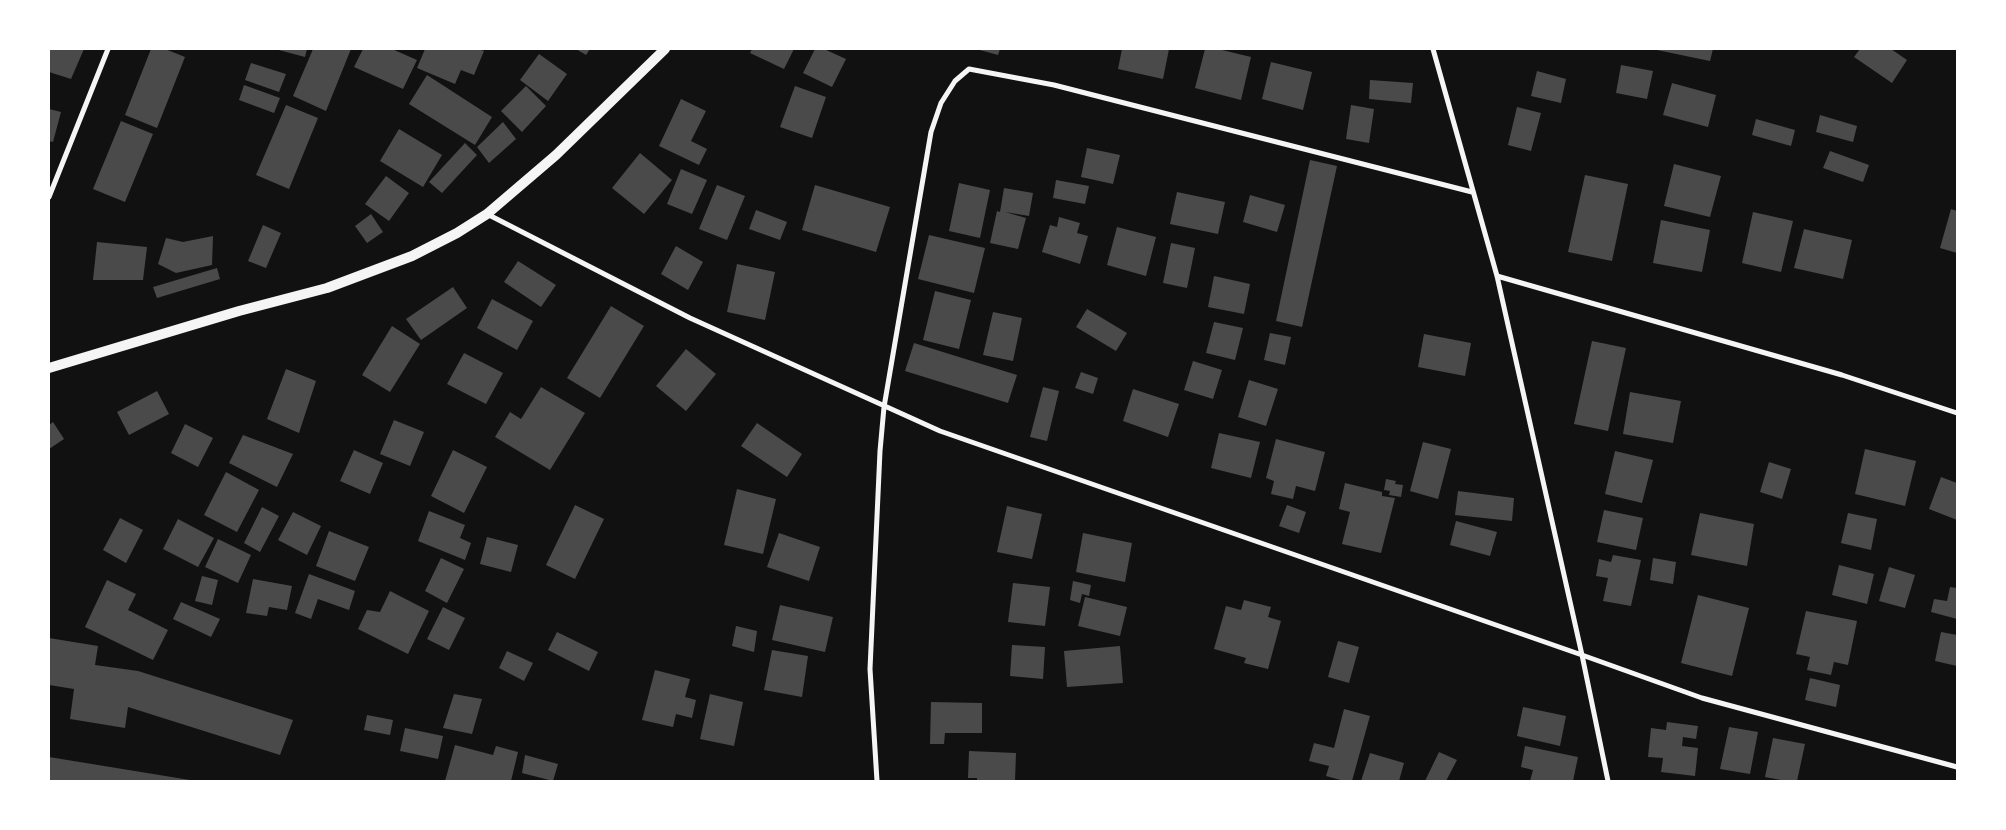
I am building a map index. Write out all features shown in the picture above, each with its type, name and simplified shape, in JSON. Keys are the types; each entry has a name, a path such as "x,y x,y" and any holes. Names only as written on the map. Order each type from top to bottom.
{"main road":[{"path":"49,368 238,311 327,288 412,256 457,233 487,214 556,155 664,49"}],"street":[{"path":"49,197 108,49"},
{"path":"1433,49 1497,276 1582,655 1608,781"},
{"path":"877,781 870,669 880,451 884,407 931,132 942,103 955,81 969,69 1054,85 1472,192"},
{"path":"487,214 690,318 940,431 1702,698 1957,767"},
{"path":"1497,276 1842,375 1957,413"}],"building":[{"path":"49,49 84,49 71,79 49,72"},
{"path":"151,49 165,49 185,57 157,128 125,115"},
{"path":"275,49 307,49 305,57"},
{"path":"313,49 351,49 326,111 293,96"},
{"path":"363,49 392,49 417,60 403,89 354,67"},
{"path":"425,49 478,49 484,51 474,75 461,70 455,84 417,68"},
{"path":"576,49 590,49 586,55"},
{"path":"752,49 794,49 784,69 750,53"},
{"path":"815,49 824,49 846,59 832,87 803,73"},
{"path":"976,49 1000,49 998,55"},
{"path":"1122,49 1169,49 1163,79 1118,69"},
{"path":"1205,49 1218,49 1251,57 1241,100 1195,88"},
{"path":"1652,49 1713,49 1710,61"},
{"path":"1860,49 1891,49 1907,60 1892,83 1854,57"},
{"path":"539,54 567,74 548,101 520,80"},
{"path":"1271,62 1312,72 1303,110 1262,99"},
{"path":"251,63 286,74 279,92 245,80"},
{"path":"1621,65 1653,71 1647,99 1616,93"},
{"path":"1537,71 1566,79 1561,103 1531,96"},
{"path":"427,75 492,117 475,145 409,104"},
{"path":"1370,80 1413,83 1411,103 1369,99"},
{"path":"1672,83 1716,95 1708,127 1663,115"},
{"path":"244,85 280,98 274,113 239,100"},
{"path":"526,86 546,106 522,132 501,111"},
{"path":"795,86 826,97 812,138 780,127"},
{"path":"681,99 706,111 691,141 707,149 699,165 659,146"},
{"path":"286,105 318,118 289,189 256,175"},
{"path":"1351,105 1374,109 1369,143 1346,139"},
{"path":"1517,107 1541,113 1531,151 1508,145"},
{"path":"49,109 61,112 53,142 49,141"},
{"path":"1820,115 1857,126 1853,142 1816,132"},
{"path":"1756,119 1795,130 1791,146 1752,135"},
{"path":"121,121 153,134 125,202 93,189"},
{"path":"503,122 516,139 489,163 477,147"},
{"path":"399,129 442,155 423,187 380,161"},
{"path":"465,143 477,155 442,193 429,182"},
{"path":"1087,148 1120,155 1113,184 1081,177"},
{"path":"1830,151 1869,165 1863,182 1823,168"},
{"path":"640,153 672,180 644,214 612,188"},
{"path":"1310,160 1337,166 1302,327 1276,321"},
{"path":"1674,164 1721,176 1710,217 1664,206"},
{"path":"681,169 707,180 692,214 667,204"},
{"path":"1585,175 1628,184 1612,261 1568,252"},
{"path":"386,176 409,193 389,221 365,204"},
{"path":"1056,180 1089,186 1085,204 1053,198"},
{"path":"959,183 990,190 980,238 949,231"},
{"path":"717,185 745,196 727,240 699,229"},
{"path":"815,185 890,207 876,252 802,230"},
{"path":"1004,188 1033,193 1029,216 1005,212 1026,218 1018,249 990,243 997,211 1000,212"},
{"path":"1177,192 1225,202 1218,234 1170,224"},
{"path":"1250,195 1285,205 1277,232 1243,222"},
{"path":"1951,209 1957,211 1957,253 1940,248"},
{"path":"756,210 787,222 780,240 749,229"},
{"path":"1753,212 1793,221 1781,272 1742,263"},
{"path":"371,214 383,232 367,243 355,226"},
{"path":"1059,217 1080,223 1077,233 1088,236 1080,264 1042,252 1050,225 1057,227"},
{"path":"1661,220 1710,230 1702,272 1653,263"},
{"path":"263,225 281,233 266,268 248,261"},
{"path":"1117,227 1156,237 1146,276 1107,265"},
{"path":"1804,229 1852,240 1843,279 1794,268"},
{"path":"929,235 985,248 974,293 918,279"},
{"path":"213,236 212,265 176,273 158,264 166,238 183,242"},
{"path":"97,242 147,247 143,280 93,280"},
{"path":"1171,243 1195,248 1187,288 1163,283"},
{"path":"676,246 703,262 688,290 661,274"},
{"path":"518,261 556,285 541,307 504,282"},
{"path":"737,264 775,272 765,320 727,312"},
{"path":"217,268 220,279 157,298 153,287"},
{"path":"1214,276 1250,284 1244,314 1208,307"},
{"path":"453,287 467,308 421,340 406,319"},
{"path":"935,291 971,300 959,349 923,340"},
{"path":"492,299 533,321 517,350 477,328"},
{"path":"611,306 644,326 600,398 567,378"},
{"path":"1087,309 1127,333 1116,351 1076,327"},
{"path":"993,312 1022,318 1013,361 983,355"},
{"path":"1214,322 1243,328 1235,360 1206,353"},
{"path":"392,326 420,344 390,392 362,375"},
{"path":"1270,333 1291,337 1285,365 1264,360"},
{"path":"1424,334 1471,343 1465,376 1418,367"},
{"path":"1592,341 1626,348 1608,431 1574,424"},
{"path":"914,343 1017,375 1008,403 905,371"},
{"path":"686,349 716,374 686,411 656,386"},
{"path":"464,353 503,373 486,404 447,384"},
{"path":"1193,361 1222,370 1213,399 1184,390"},
{"path":"286,369 316,381 299,433 267,419"},
{"path":"1081,372 1098,378 1093,394 1075,388"},
{"path":"1249,380 1278,389 1266,426 1238,417"},
{"path":"541,387 585,413 550,470 495,437 510,412 521,419"},
{"path":"1043,387 1059,391 1047,441 1030,437"},
{"path":"1133,389 1179,404 1168,437 1123,421"},
{"path":"157,391 169,414 129,435 117,412"},
{"path":"1630,392 1681,401 1673,443 1623,434"},
{"path":"394,420 424,432 410,466 380,454"},
{"path":"53,422 64,439 49,449 49,425"},
{"path":"757,423 802,454 787,477 741,446"},
{"path":"185,424 213,438 198,467 171,453"},
{"path":"1219,433 1260,442 1251,478 1211,468"},
{"path":"243,435 293,454 277,487 229,463"},
{"path":"1276,439 1325,452 1315,491 1296,486 1293,499 1271,494 1274,481 1266,478"},
{"path":"1423,442 1451,449 1438,499 1410,491"},
{"path":"1865,449 1916,461 1905,506 1855,494"},
{"path":"354,450 383,463 370,494 340,481"},
{"path":"453,450 487,467 464,513 431,496"},
{"path":"1615,451 1653,460 1642,503 1605,494"},
{"path":"1769,462 1791,469 1782,499 1760,492"},
{"path":"226,472 259,490 237,532 204,515"},
{"path":"1941,477 1957,483 1957,520 1929,509"},
{"path":"1386,479 1396,481 1395,484 1403,485 1401,497 1389,495 1390,491 1384,490"},
{"path":"1345,483 1382,492 1382,496 1395,498 1381,553 1342,544 1350,512 1339,509"},
{"path":"737,489 776,499 763,554 724,545"},
{"path":"1458,491 1514,498 1512,521 1455,515"},
{"path":"575,505 604,519 575,579 546,565"},
{"path":"1287,505 1306,512 1299,533 1279,526"},
{"path":"1007,506 1042,514 1032,559 997,552"},
{"path":"262,507 279,516 260,552 244,543"},
{"path":"1604,510 1643,518 1636,550 1597,542"},
{"path":"429,511 465,525 460,538 471,543 465,560 418,541"},
{"path":"293,512 321,526 307,555 278,540"},
{"path":"1700,513 1754,524 1747,566 1691,555"},
{"path":"1848,513 1877,519 1871,550 1841,543"},
{"path":"120,518 143,530 126,563 103,550"},
{"path":"178,519 214,538 198,567 163,549"},
{"path":"1456,521 1497,532 1490,556 1450,545"},
{"path":"329,531 369,547 355,581 316,566"},
{"path":"779,533 820,547 809,581 767,567"},
{"path":"1083,533 1132,543 1125,582 1076,572"},
{"path":"487,537 518,545 511,572 480,564"},
{"path":"218,539 251,555 238,583 205,567"},
{"path":"1613,555 1641,560 1631,606 1603,601 1608,578 1596,576 1599,559 1611,562"},
{"path":"441,558 464,569 447,603 425,591"},
{"path":"1653,558 1676,562 1673,584 1650,580"},
{"path":"1839,565 1874,574 1867,604 1832,595"},
{"path":"1889,567 1915,575 1905,608 1879,601"},
{"path":"309,574 355,591 349,610 318,599 311,619 295,613"},
{"path":"202,576 218,580 212,605 195,601"},
{"path":"253,579 292,586 287,610 269,607 267,616 246,613"},
{"path":"107,580 136,594 128,610 168,630 153,660 85,627"},
{"path":"1073,581 1091,585 1089,596 1082,594 1080,603 1070,600"},
{"path":"1013,583 1050,587 1045,626 1008,622"},
{"path":"1950,587 1957,588 1957,619 1931,612 1934,599 1947,601"},
{"path":"390,591 429,611 408,654 358,629 367,610 380,612"},
{"path":"1698,595 1749,608 1732,676 1681,663"},
{"path":"1085,597 1127,607 1120,636 1078,626"},
{"path":"1244,600 1271,607 1268,617 1281,621 1268,669 1244,663 1246,658 1214,649 1226,606 1241,610"},
{"path":"181,602 220,619 211,637 173,619"},
{"path":"780,605 833,617 825,652 772,640"},
{"path":"443,607 465,618 449,650 427,639"},
{"path":"1806,611 1857,621 1848,665 1834,662 1831,675 1807,670 1810,657 1796,654"},
{"path":"736,626 757,631 754,652 732,646"},
{"path":"557,632 598,652 589,671 548,650"},
{"path":"1941,632 1957,635 1957,666 1935,661"},
{"path":"49,638 98,646 95,665 138,671 293,720 280,755 128,707 125,728 70,719 74,689 49,685"},
{"path":"1338,641 1359,647 1349,683 1328,677"},
{"path":"1012,645 1045,647 1043,679 1010,676"},
{"path":"1120,646 1123,683 1067,687 1064,651"},
{"path":"772,650 808,656 802,697 764,690"},
{"path":"507,651 533,663 524,681 499,668"},
{"path":"655,670 690,679 685,697 696,700 692,718 676,714 673,727 642,720"},
{"path":"1810,678 1840,685 1836,707 1805,700"},
{"path":"454,694 482,699 472,734 443,728"},
{"path":"710,694 743,702 734,746 700,739"},
{"path":"931,702 982,703 982,733 945,733 944,744 930,744"},
{"path":"1523,707 1566,716 1560,746 1517,736"},
{"path":"1344,709 1370,716 1352,781 1344,781 1326,776 1329,766 1309,761 1314,743 1334,748"},
{"path":"367,715 393,720 390,735 364,730"},
{"path":"1667,722 1698,726 1696,739 1683,737 1682,746 1698,748 1695,776 1661,772 1663,758 1648,757 1651,728 1666,730"},
{"path":"1729,727 1758,732 1750,774 1720,769"},
{"path":"405,728 443,736 438,759 400,751"},
{"path":"1773,738 1805,744 1797,781 1765,777"},
{"path":"455,745 493,755 496,746 518,752 511,781 445,781"},
{"path":"1525,746 1578,757 1573,781 1530,781 1533,770 1521,767"},
{"path":"969,751 1016,753 1015,781 977,781 977,778 968,778"},
{"path":"1439,752 1457,760 1446,781 1425,781"},
{"path":"1370,753 1404,763 1399,781 1361,781"},
{"path":"525,755 558,764 553,781 522,773"},
{"path":"49,757 190,780 190,781 49,781"}]}
